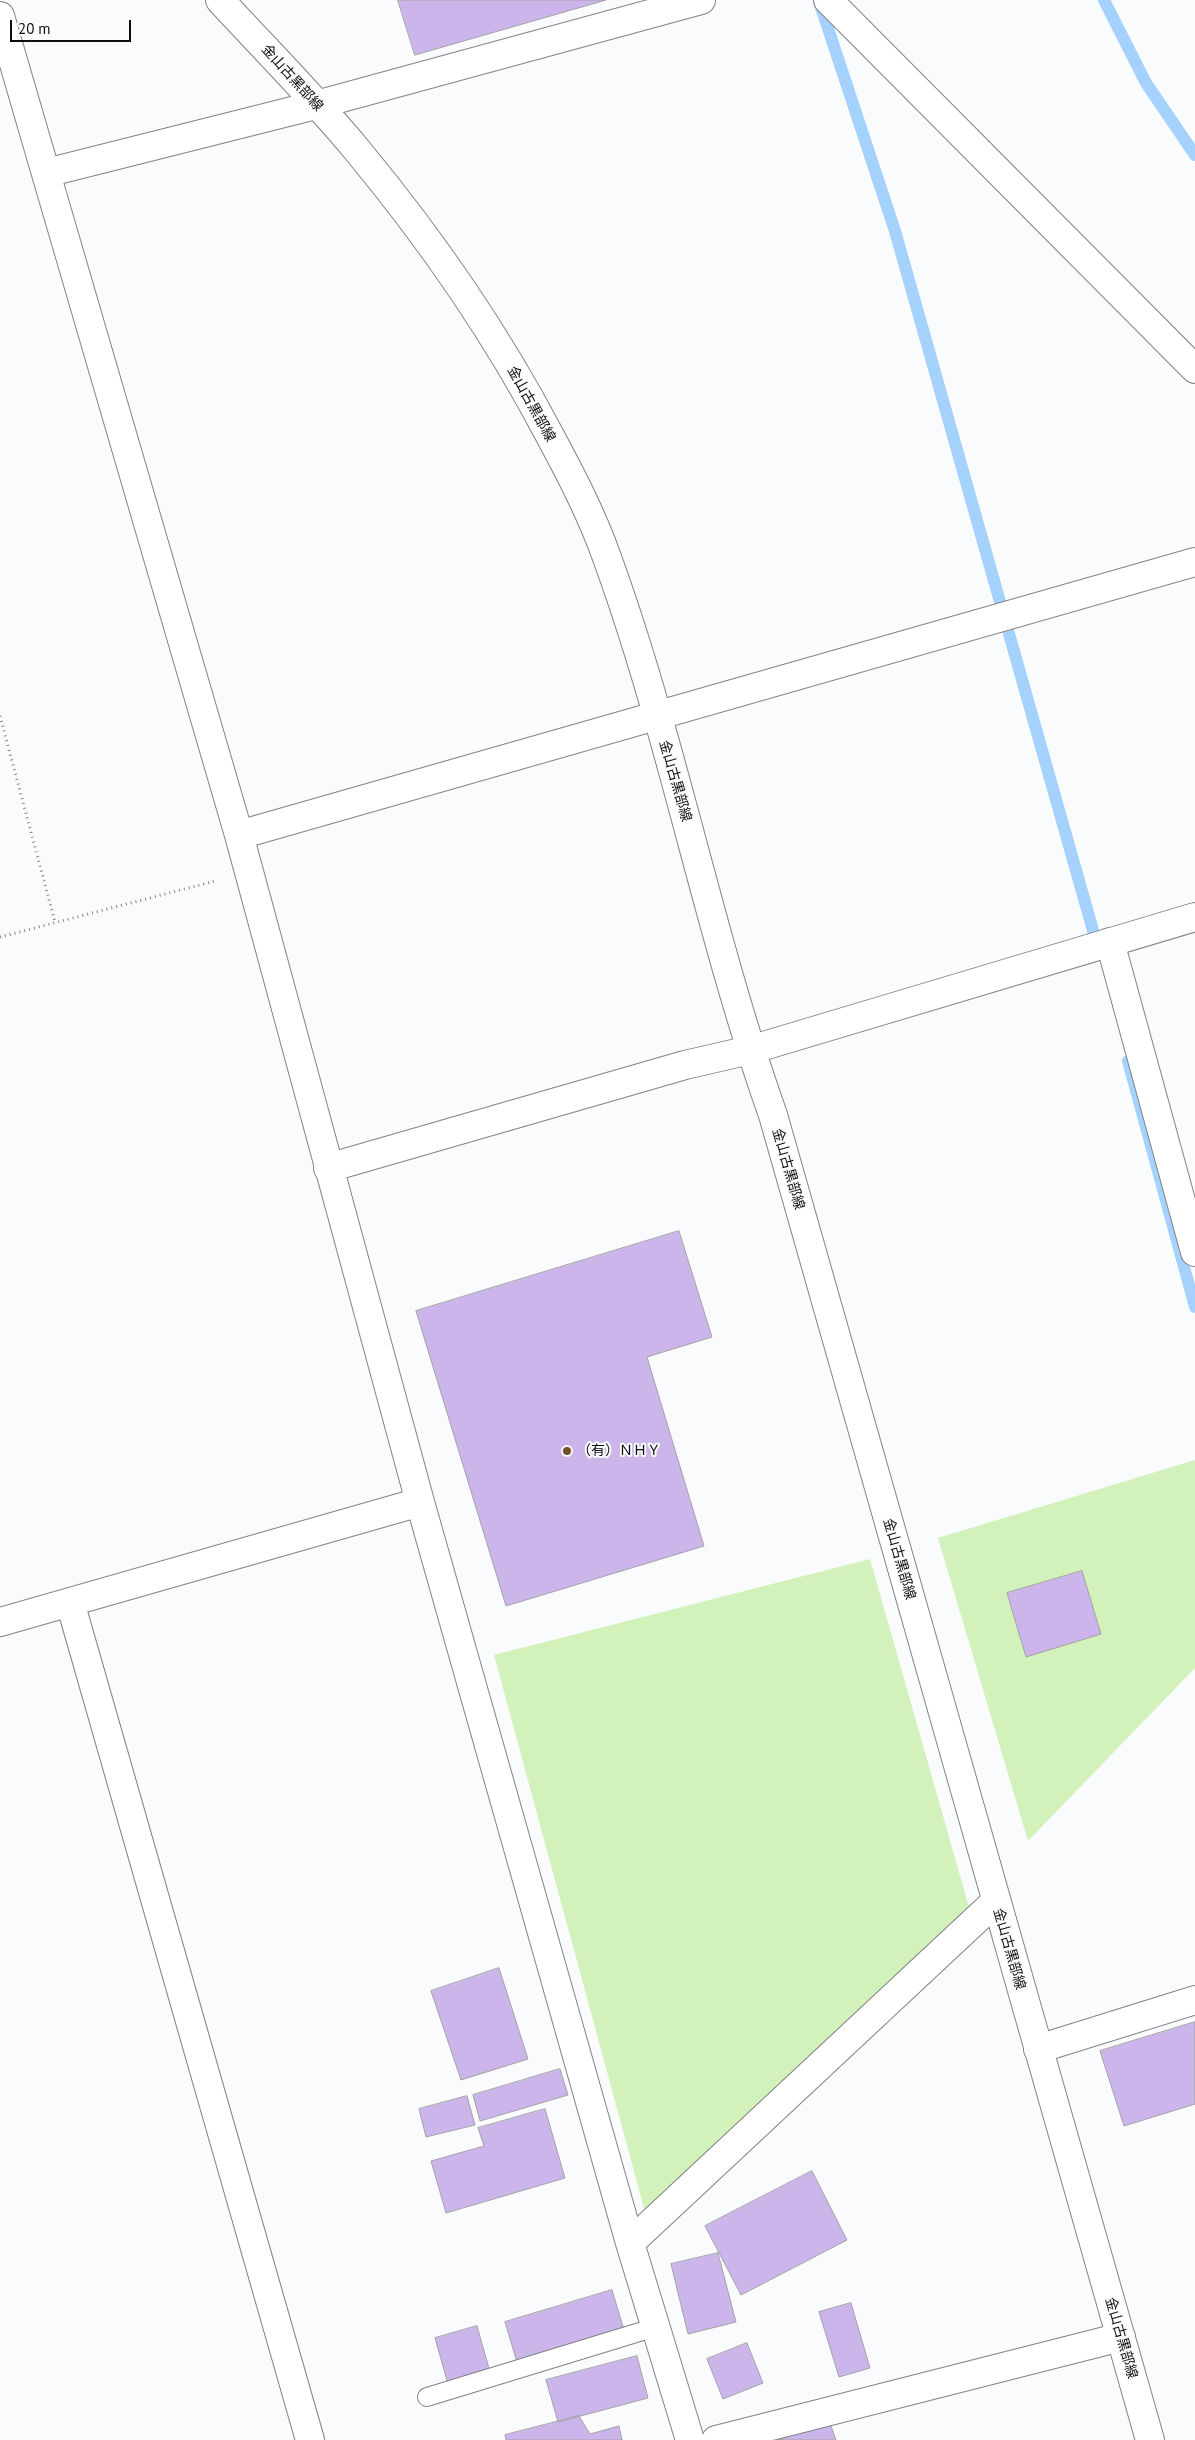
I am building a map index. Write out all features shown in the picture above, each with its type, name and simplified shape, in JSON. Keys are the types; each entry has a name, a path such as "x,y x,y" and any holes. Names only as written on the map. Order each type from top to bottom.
{"street":[{"name":"金山古黒部線","path":"220,0 357,150 418,229 478,312 532,402 571,475 605,552 638,650 750,1050 773,1115 1150,2440"},
{"path":"46,173 316,105 701,0"},
{"path":"828,0 1195,369"},
{"path":"0,16 239,835 420,1502 630,2242 690,2440"},
{"path":"239,835 1195,562"},
{"path":"328,1168 686,1065 750,1050 1195,917"},
{"path":"1110,942 1195,1252"},
{"path":"0,1622 420,1502"},
{"path":"70,1602 310,2440"},
{"path":"630,2242 996,1902"},
{"path":"1038,2049 1195,2000"},
{"path":"716,2440 1121,2337"}],"lane":[{"path":"427,2397 656,2327"}],"path":[{"path":"0,716 55,922"},
{"path":"0,937 249,872"}],"green space":[{"path":"1195,1460 1195,1668 1028,1841 938,1538"},
{"path":"870,1559 970,1911 645,2212 494,1655"}],"building":[{"path":"398,0 606,0 415,55"},
{"name":"（有）ＮＨＹ","path":"679,1231 712,1337 647,1357 704,1546 506,1606 416,1311"},
{"path":"1082,1571 1101,1634 1026,1657 1007,1593"},
{"path":"499,1968 528,2059 461,2080 431,1991"},
{"path":"1195,2022 1195,2104 1124,2126 1100,2051"},
{"path":"560,2069 568,2095 480,2121 473,2095"},
{"path":"467,2096 475,2125 426,2137 419,2109"},
{"path":"545,2109 565,2178 446,2213 431,2161 484,2146 478,2128"},
{"path":"812,2171 847,2240 741,2295 705,2226"},
{"path":"718,2253 736,2322 688,2334 671,2264"},
{"path":"612,2290 624,2330 517,2362 505,2322"},
{"path":"851,2303 870,2368 839,2377 819,2312"},
{"path":"477,2326 490,2372 448,2384 435,2338"},
{"path":"747,2343 763,2383 723,2399 707,2359"},
{"path":"637,2356 648,2398 558,2422 546,2380"},
{"path":"579,2416 590,2434 619,2426 622,2440 506,2440 505,2435"},
{"path":"830,2423 836,2440 778,2440"}],"waterway":[{"path":"1104,0 1146,83 1195,155"},
{"path":"819,1 895,231 1098,948"},
{"path":"1128,1061 1195,1307"}],"place":[{"name":"（有）ＮＨＹ","path":"567,1451"}]}
